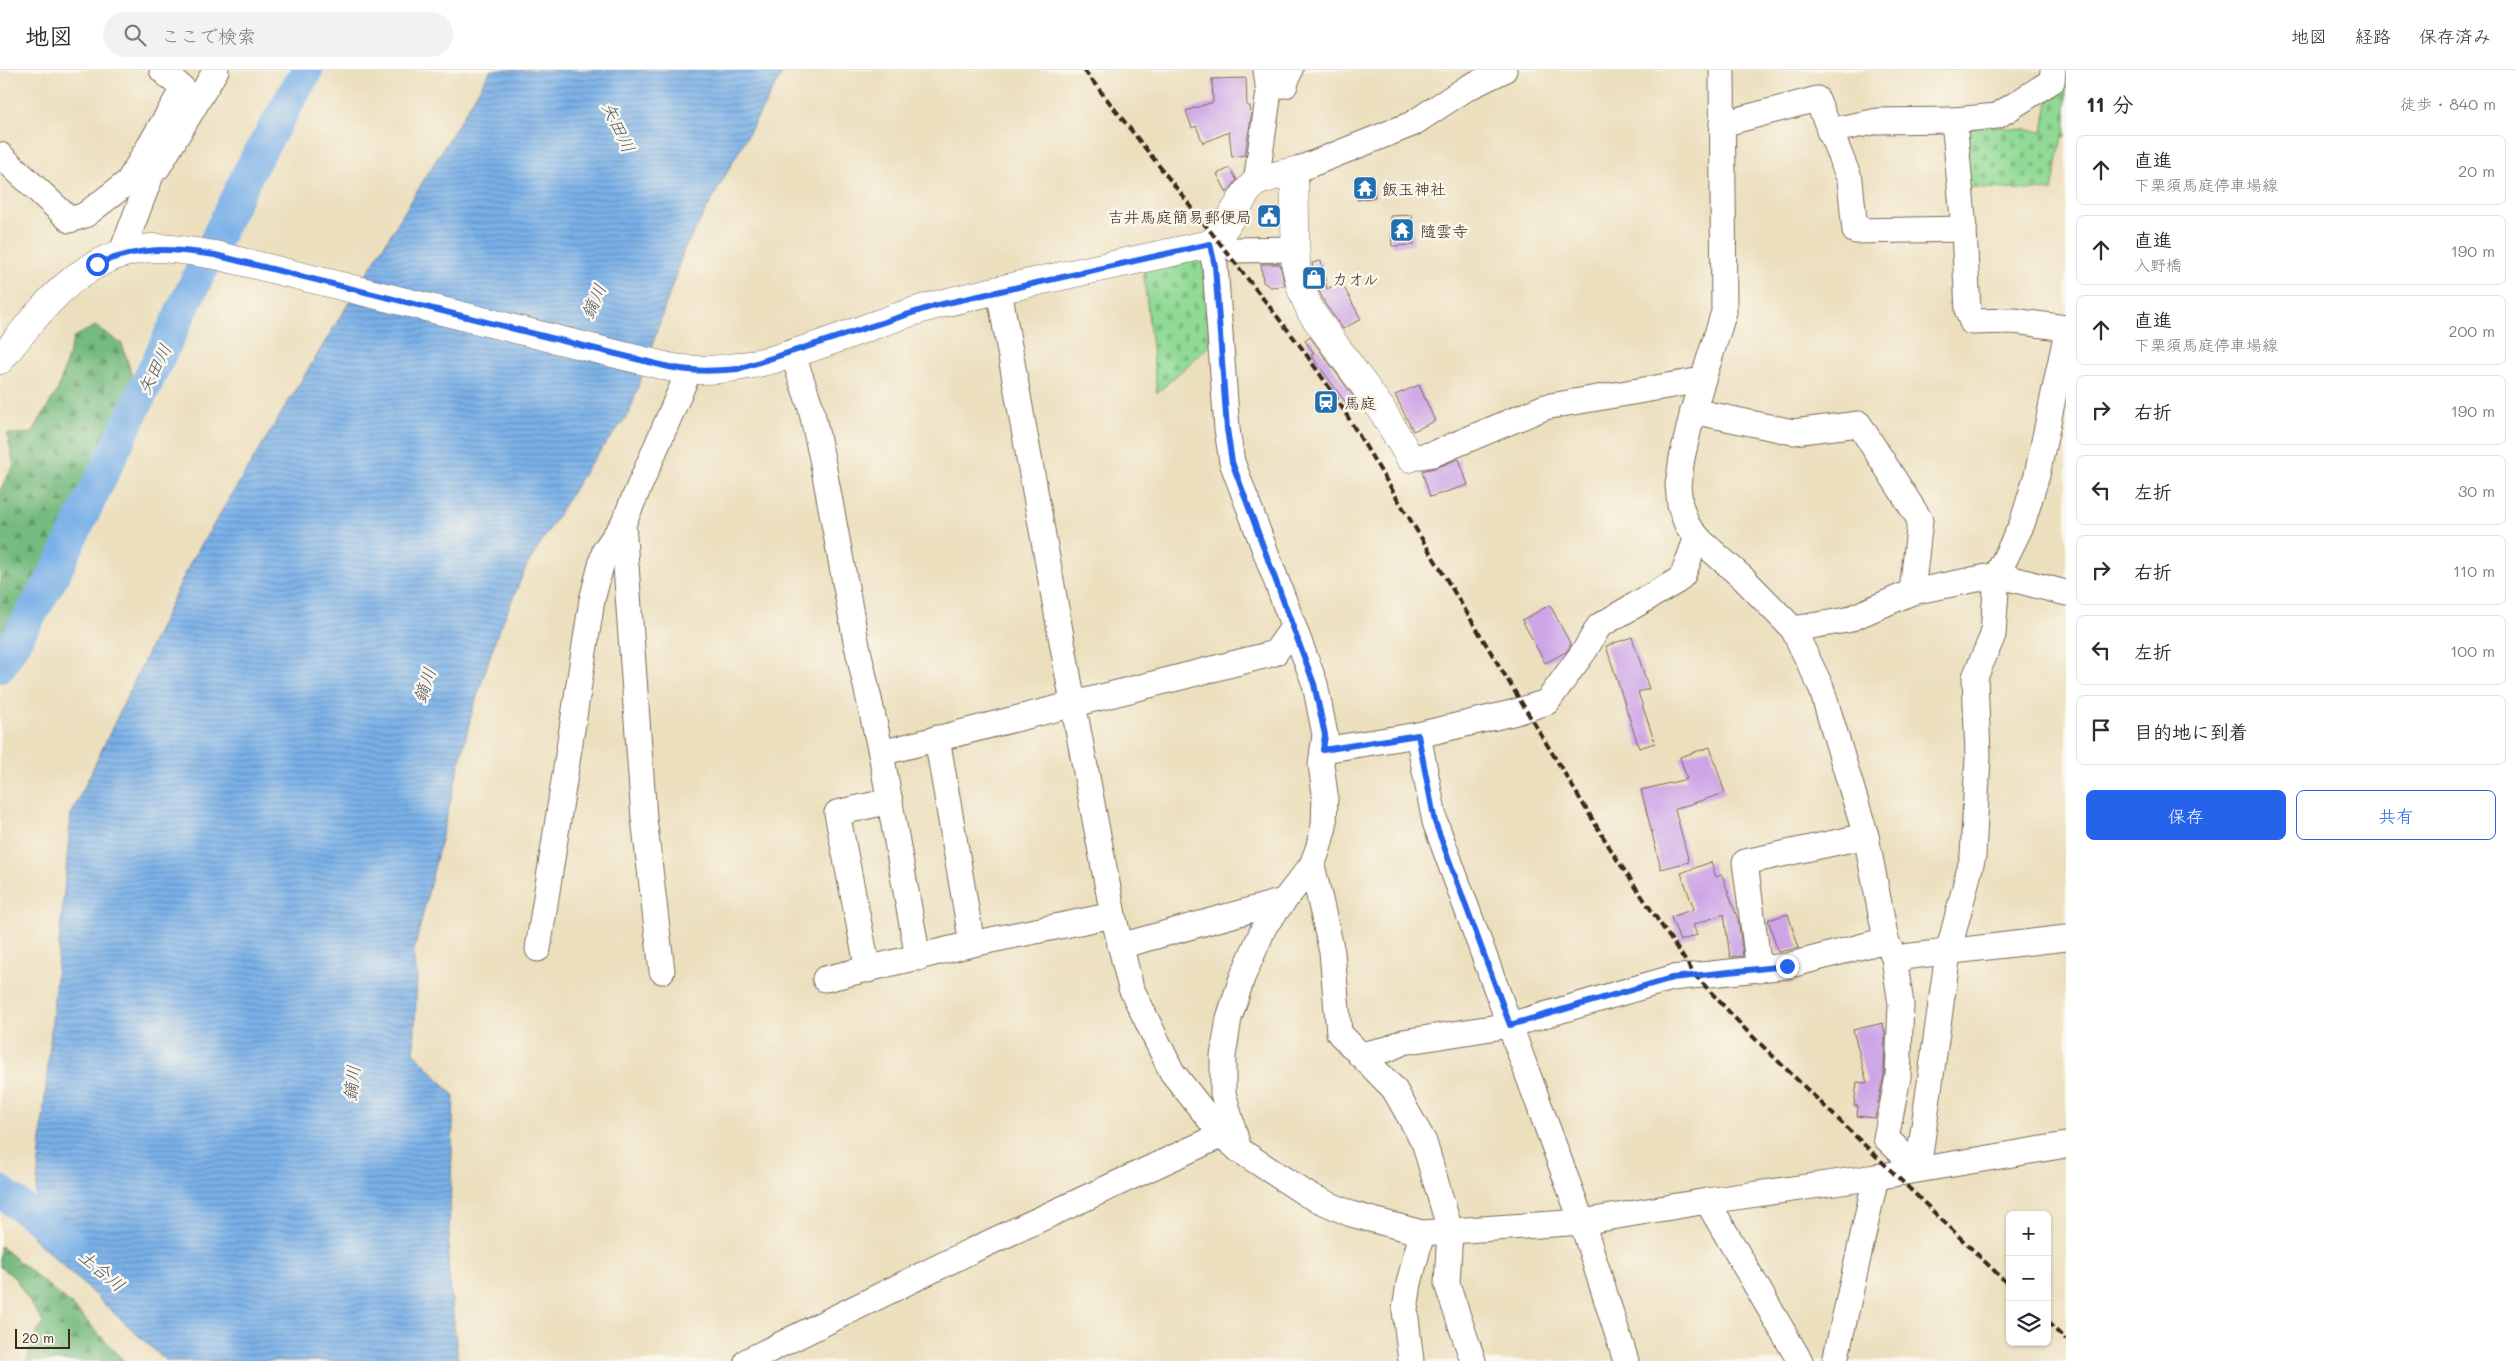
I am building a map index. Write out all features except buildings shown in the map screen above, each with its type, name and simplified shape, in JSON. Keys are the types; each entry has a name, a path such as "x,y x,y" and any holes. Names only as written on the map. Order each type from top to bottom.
{"main road":[{"path":"0,360 43,307 68,281 97,264 121,254 151,248 215,255 679,369 738,369 934,306 999,290 1223,247 1229,224 1248,189 1256,182 1294,170 1296,267 1302,291 1311,312 1382,410 1410,458"}],"street":[{"path":"162,70 183,89"},
{"path":"148,184 216,70"},
{"path":"1256,182 1267,78 1285,85 1290,70"},
{"path":"1294,170 1412,124 1467,88 1504,70"},
{"path":"1722,70 1724,312 1693,411 1678,485 1680,505 1684,518 1697,536 1793,629 1820,687 1866,836 1902,1004 1898,1078 1886,1138 1918,1170"},
{"path":"1829,131 1878,121 1954,120 1997,116 2052,81 2053,70"},
{"path":"0,154 70,220 85,215 128,182 183,89"},
{"path":"121,254 183,89"},
{"path":"1722,124 1817,99 1850,180 1855,232 1964,229"},
{"path":"1954,120 1964,229 1968,312 1972,322 2014,321 2066,328"},
{"path":"1230,1143 1224,1093 1223,1056 1229,1018 1253,951 1266,925 1282,901 1312,865 1324,826 1323,750 1325,735 1314,684 1292,629 1232,462 1227,429 1215,266 1223,247 1296,249"},
{"path":"999,290 1113,915 1131,988 1172,1072 1230,1143 1308,1195 1351,1214 1422,1233 1582,1222 1707,1201 1876,1177 2066,1145"},
{"path":"1918,1170 1948,953 1973,856 1978,756 1976,677 1993,635 1997,575 2022,524 2037,475 2061,383 2066,336"},
{"path":"792,352 811,408 838,536 856,642 881,753 918,958"},
{"path":"538,949 592,600 605,550 623,524 679,369"},
{"path":"1410,458 1433,454 1545,407 1702,380"},
{"path":"1693,411 1793,432 1858,424 1920,520 1912,592"},
{"path":"623,524 644,818 662,971"},
{"path":"1323,750 1418,735 1512,713 1547,702 1585,650 1599,626 1677,581 1683,574 1697,536"},
{"path":"1793,629 1847,620 1912,592 1997,575 2066,592"},
{"path":"881,753 1275,652 1292,629"},
{"path":"1418,735 1435,822 1582,1222 1626,1361"},
{"path":"937,738 972,944"},
{"path":"868,970 837,813 890,801"},
{"path":"1759,970 1745,862 1866,836"},
{"path":"1312,865 1332,952 1339,1033 1394,1089 1424,1142 1450,1230 1447,1284 1473,1361"},
{"path":"1120,946 1282,901"},
{"path":"825,979 972,944 1113,915"},
{"path":"1360,1055 1388,1049 1403,1042 1510,1025 1672,978 1759,970 1890,949 1948,953 2066,938"},
{"path":"747,1361 971,1251 1230,1143"},
{"path":"1835,1361 1876,1177"},
{"path":"1707,1201 1800,1361"},
{"path":"1411,1361 1405,1310 1409,1282 1422,1233"}],"green space":[{"path":"2058,83 2066,85 2066,137 2062,136 2052,191 1963,187 1958,122 2043,132 2049,94"},
{"path":"1204,258 1211,344 1157,393 1143,268"},
{"path":"95,326 122,344 135,385 47,557 44,587 0,648 0,490 14,465 7,434 32,433 58,389 74,337"},
{"path":"0,1246 73,1306 124,1361 27,1361 31,1342 43,1323 14,1277 0,1267"}],"water":[{"name":"鏑川","path":"491,70 784,70 684,250 629,414 589,465 526,567 496,638 472,712 413,955 417,975 414,1052 454,1096 448,1265 458,1361 166,1361 32,1237 71,815 190,563"}],"waterway":[{"name":"矢田川","path":"0,667 54,575 249,171 307,70"},
{"name":"土合川","path":"0,1191 68,1242"}],"railway":[{"path":"1084,70 1301,347 1335,396 1616,858 1695,975 1746,1030 2006,1282"},
{"path":"2051,1326 2066,1340"}],"place":[{"name":"飯玉神社","path":"1365,188"},
{"name":"吉井馬庭簡易郵便局","path":"1269,216"},
{"name":"隨雲寺","path":"1402,230"},
{"name":"カオル","path":"1314,278"},
{"name":"馬庭","path":"1326,402"}],"route":[{"path":"97,264 121,254 151,248 166,248 215,255 669,367 690,371 712,371 738,369 934,306 1210,244 1215,266 1227,429 1232,462 1292,629 1314,684 1322,713 1325,735 1323,750 1418,735 1435,822 1510,1025 1672,978 1787,966"}]}
